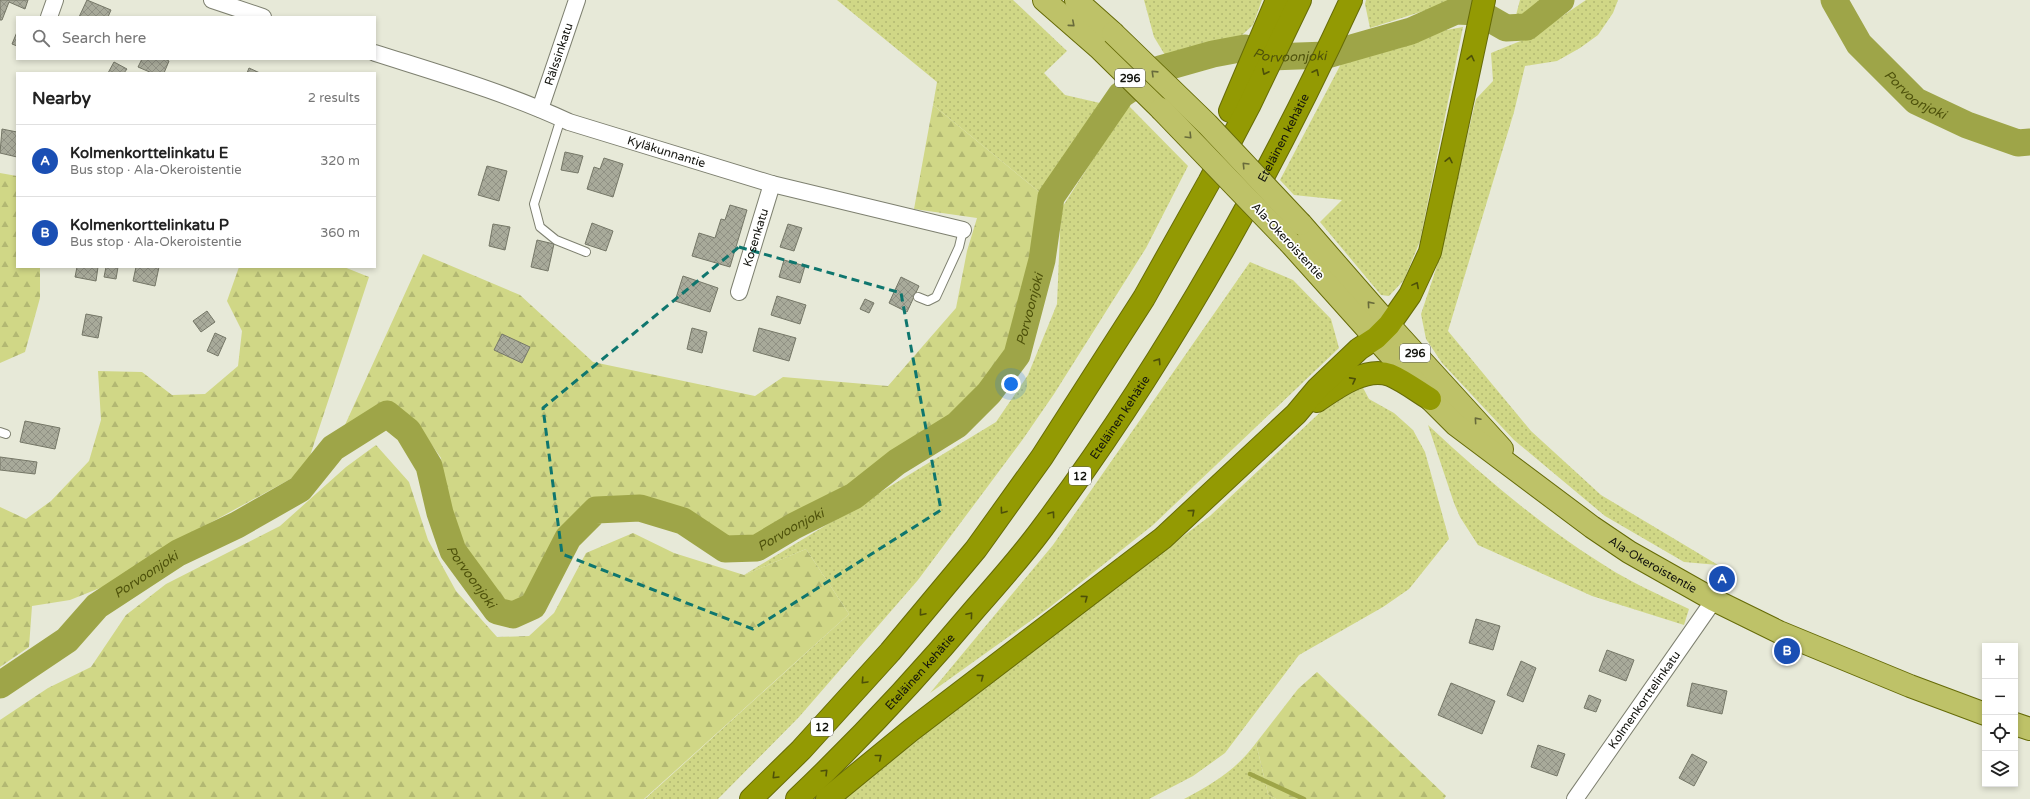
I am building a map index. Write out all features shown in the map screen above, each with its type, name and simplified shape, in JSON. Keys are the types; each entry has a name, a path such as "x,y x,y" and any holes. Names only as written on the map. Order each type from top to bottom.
{"highway":[{"path":"827,799 910,731 1163,538 1296,414 1317,389 1359,349 1382,332 1410,295 1430,252 1462,96 1484,0"},
{"name":"12","path":"751,799 801,750 890,652 976,549 1042,457 1144,298 1209,182 1286,5"},
{"name":"Eteläinen kehätie","path":"797,799 916,679 1003,577 1053,513 1122,418 1163,354 1235,230 1299,107 1348,6"},
{"path":"1296,414 1358,377 1371,374 1389,375 1430,399"}],"main road":[{"name":"Ala-Okeroistentie","path":"1044,0 1106,41 1207,124 1301,224 1430,399 1456,425 1592,528 1629,552 1714,600 1779,632 1910,686 1982,713"},
{"name":"Ala-Okeroistentie","path":"1076,0 1106,41 1193,140 1290,243 1382,332 1471,413 1530,481"},
{"path":"2018,725 2030,729"}],"street":[{"path":"49,16 55,0"},
{"path":"212,0 260,16"},
{"name":"Rälssinkatu","path":"540,108 577,0"},
{"name":"Kyläkunnantie","path":"376,53 497,92 540,108 561,118 772,184 963,230"},
{"name":"Kosenkatu","path":"739,292 772,184"},
{"name":"Kolmenkorttelinkatu","path":"1575,799 1714,600"}],"lane":[{"path":"561,118 534,204 540,227 556,240 586,252"},
{"path":"918,297 928,301 936,297 959,247 963,230"}],"highlighted area":[{"path":"739,247 901,293 941,510 753,629 562,554 543,408"}],"green space":[{"path":"837,0 1013,0 1067,51 1044,73 1065,95 1100,103 1043,195 933,105 937,82"},
{"path":"1144,0 1262,0 1253,25 1240,37 1165,55 1154,37"},
{"path":"1366,0 1458,0 1370,28 1365,4"},
{"path":"1520,0 1546,0 1534,13 1515,19"},
{"path":"1586,0 1618,0 1613,13 1598,35 1580,48 1557,61 1525,66 1514,112 1448,331 1531,431 1601,495 1718,565 1684,562 1605,516 1514,440 1442,363 1426,339 1421,314 1436,269 1476,99 1493,81 1491,53 1533,36"},
{"path":"1463,27 1420,241 1404,280 1389,296 1381,295 1320,222 1342,200 1294,195 1280,180 1343,60 1400,48 1441,31"},
{"path":"933,105 1043,195 1032,261 1005,358 975,393 949,418 893,454 850,490 755,538 726,536 687,513 643,501 597,501 559,534 526,601 514,603 504,600 461,542 449,512 441,458 413,418 394,404 379,409 339,438 423,254 520,295 593,362 755,396 783,377 888,386 956,308 967,251 977,218 914,209"},
{"path":"1128,105 1188,166 1146,248 1054,394 1023,439 918,580 799,717 718,799 645,799 849,614 806,549 744,575 996,422 1028,375 1057,304 1061,209"},
{"path":"0,173 16,176 16,268 40,268 40,298 25,352 0,363"},
{"path":"1250,262 1293,280 1331,319 1339,348 1153,525 1050,607 930,693 1053,545"},
{"path":"239,268 346,268 369,277 305,471 177,541 105,586 70,600 32,606 29,647 0,667 0,507 26,519 51,501 89,461 101,420 98,371 142,372 172,395 205,394 238,366 242,331 227,301"},
{"path":"1361,384 1369,399 1394,413 1413,430 1425,452 1449,539 1409,589 1383,607 1299,655 1225,753 1193,776 1149,799 839,799 880,763 1210,516 1329,404"},
{"path":"1428,425 1472,465 1541,522 1565,539 1615,572 1689,609 1684,625 1592,596 1478,545 1460,517 1454,503"},
{"path":"376,445 409,482 428,540 456,591 497,637 529,636 554,613 586,553 633,533 674,553 744,575 806,549 849,614 644,799 0,799 0,720 48,688 91,667 126,615 166,584 280,526 346,467"},
{"path":"1317,672 1446,796 1444,799 1276,799 1268,794 1256,743 1298,689"},
{"path":"1256,743 1268,794 1276,799 1184,799 1224,775 1241,761"}],"building":[{"path":"0,0 28,0 25,9 9,2 2,20 0,20"},
{"path":"87,0 111,10 108,16 79,16"},
{"path":"16,34 16,46 12,44"},
{"path":"142,60 169,61 164,72 150,72 138,67"},
{"path":"114,62 127,69 125,72 109,72"},
{"path":"249,68 258,72 247,72"},
{"path":"2,129 16,132 16,157 0,153"},
{"path":"565,152 583,156 578,173 561,170"},
{"path":"604,158 623,164 613,197 587,189 594,167 600,169"},
{"path":"487,166 507,171 499,201 478,195"},
{"path":"730,205 747,210 730,267 692,256 699,233 715,238 721,219 725,220"},
{"path":"592,223 613,231 606,251 585,244"},
{"path":"493,224 510,227 505,250 489,246"},
{"path":"788,224 802,228 794,251 780,247"},
{"path":"537,240 554,244 548,271 531,267"},
{"path":"784,260 805,266 800,283 779,277"},
{"path":"77,268 98,268 96,281 75,277"},
{"path":"106,268 118,268 116,279 104,277"},
{"path":"136,268 159,268 155,286 133,281"},
{"path":"683,276 718,288 710,312 675,301"},
{"path":"901,277 919,286 907,312 889,303"},
{"path":"777,296 806,305 800,324 771,315"},
{"path":"865,299 874,303 869,313 860,309"},
{"path":"207,311 215,322 201,332 193,321"},
{"path":"86,314 102,317 98,338 82,335"},
{"path":"692,328 707,332 702,353 687,349"},
{"path":"759,328 796,338 789,361 753,351"},
{"path":"215,333 226,338 218,356 207,351"},
{"path":"502,334 530,347 522,363 494,350"},
{"path":"25,421 60,428 55,449 20,442"},
{"path":"0,457 37,462 35,474 0,470"},
{"path":"1476,619 1500,626 1493,650 1469,643"},
{"path":"1607,650 1634,660 1626,681 1599,671"},
{"path":"1521,661 1536,668 1523,702 1507,695"},
{"path":"1451,683 1495,701 1482,734 1438,715"},
{"path":"1692,683 1727,691 1722,714 1687,706"},
{"path":"1589,695 1601,700 1596,712 1584,708"},
{"path":"1538,745 1565,754 1557,776 1531,767"},
{"path":"1692,754 1707,762 1694,786 1679,778"}],"waterway":[{"name":"Porvoonjoki","path":"0,685 67,640 97,606 178,553 237,525 300,489 333,448 387,414 408,431 429,466 440,513 453,551 497,611 513,615 533,606 568,538 596,510 640,508 683,521 725,549 757,548 794,526 854,496 897,462 957,425 989,393 1017,355 1042,260 1051,197 1121,95 1160,69 1213,54 1245,48 1270,57 1327,55 1411,31 1456,11 1478,12 1506,28 1527,27 1561,0"},
{"name":"Porvoonjoki","path":"1834,0 1859,44 1916,101 1967,125 2018,143 2030,142"},
{"path":"1250,774 1304,799"}],"place":[{"name":"Kolmenkorttelinkatu E","path":"1722,579"},
{"name":"Kolmenkorttelinkatu P","path":"1787,651"}]}
